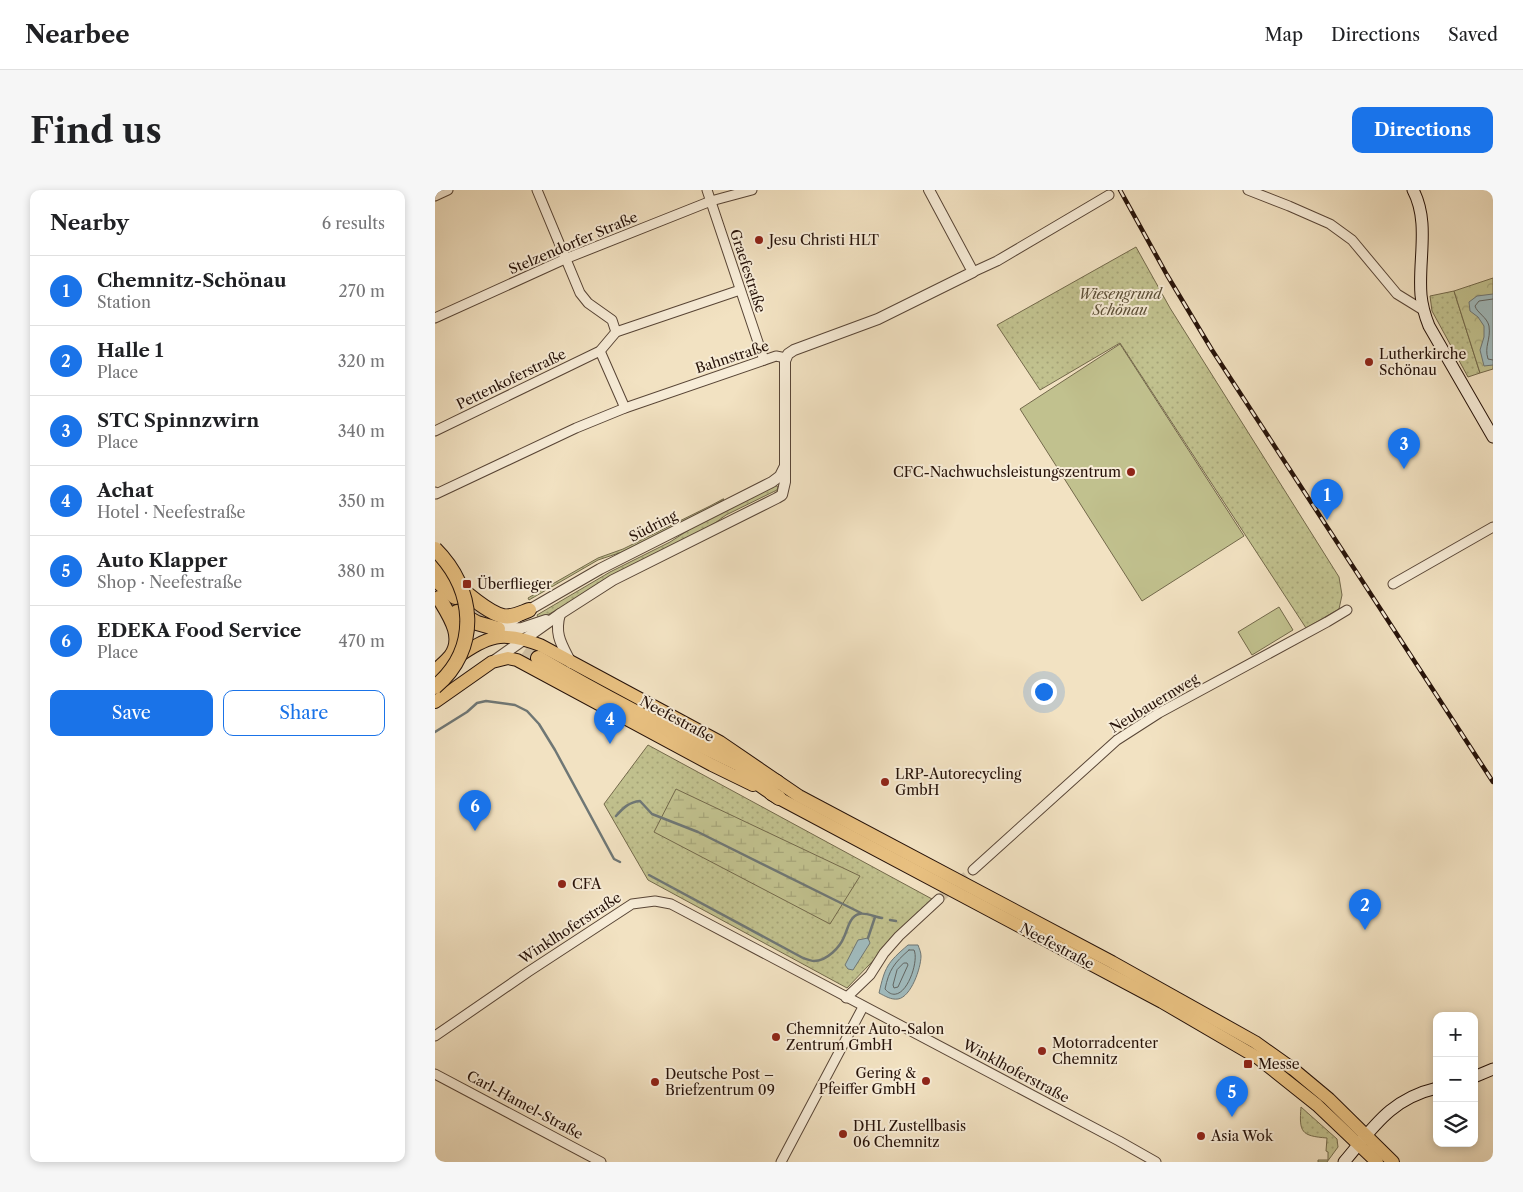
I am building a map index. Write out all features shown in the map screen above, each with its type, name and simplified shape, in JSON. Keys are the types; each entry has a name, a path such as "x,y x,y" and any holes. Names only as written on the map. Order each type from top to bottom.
{"highway":[{"path":"435,549 458,578 465,597 468,617 466,636 461,652 450,671 435,687"},
{"path":"435,565 451,580 497,614 513,616 529,610"},
{"path":"435,579 455,597"},
{"path":"437,597 477,623 508,636"},
{"path":"436,671 452,655 456,645 453,623 437,597"},
{"name":"Neefestraße","path":"533,661 777,782"},
{"name":"Neefestraße","path":"720,755 779,798"}],"main road":[{"path":"1413,190 1422,217 1421,294 1423,310 1429,326 1493,437"},
{"name":"Neefestraße","path":"508,636 525,639 540,645 572,664 720,742 799,796 1112,962 1255,1042 1329,1098 1363,1140 1377,1162"},
{"name":"Südring","path":"436,671 478,643 494,637 508,636"},
{"name":"Südring","path":"435,702 492,662 508,658 533,661 712,765 779,798"},
{"name":"Neefestraße","path":"779,798 1162,1002 1258,1058 1393,1162"},
{"path":"1478,1075 1493,1069"},
{"path":"1344,1162 1390,1109 1419,1093 1433,1089"}],"street":[{"path":"435,196 449,190"},
{"path":"537,190 579,293 588,303 612,320 616,332"},
{"name":"Graefestraße","path":"707,190 764,360"},
{"name":"Stelzendorfer Straße","path":"435,318 565,259 711,201 752,190"},
{"path":"929,190 973,272"},
{"path":"1249,190 1330,224 1352,240 1397,294 1423,310"},
{"name":"Bahnstraße","path":"435,493 576,428 625,408 776,356 786,358 793,350 878,320 997,261 1109,195"},
{"path":"625,408 600,351 616,332 740,290"},
{"name":"Pettenkoferstraße","path":"435,431 600,351"},
{"name":"Südring","path":"525,639 613,580 782,494 785,465 786,358"},
{"name":"Südring","path":"492,662 519,619 529,610 600,569 772,482 780,476 785,465"},
{"path":"1393,584 1493,527"},
{"name":"Neubauernweg","path":"973,870 1117,740 1159,713 1347,610"},
{"path":"560,614 557,626 558,638 572,664"},
{"name":"Südring","path":"508,636 522,628 560,614"},
{"path":"508,636 518,657 533,661"},
{"path":"846,998 870,976 884,953 899,936 939,899"},
{"name":"Winklhoferstraße","path":"435,1036 632,904 655,901 671,904 1156,1162"},
{"path":"781,1162 863,1007"},
{"name":"Carl-Hamel-Straße","path":"435,1074 601,1162"}],"green space":[{"name":"Wiesengrund Schönau","path":"1136,247 1170,308 1339,577 1342,595 1339,609 1306,628 1120,343 1040,390 997,325"},
{"path":"1493,278 1493,369 1480,373 1454,291"},
{"path":"1454,291 1480,373 1468,377 1432,311 1430,296"},
{"name":"CFC-Nachwuchsleistungszentrum","path":"1120,344 1244,536 1142,601 1020,409"},
{"path":"775,485 778,487 777,490 726,515 715,523 539,619 537,615 610,572"},
{"path":"723,499 711,508 622,552 598,560 529,600 528,598 598,558 623,549"},
{"path":"1279,607 1293,630 1252,655 1238,632"},
{"path":"648,745 932,899 847,988 648,880 604,804"},
{"path":"676,789 860,876 830,924 654,832"},
{"path":"1301,1107 1337,1139 1338,1147 1327,1162 1318,1162 1318,1160 1328,1160 1328,1152 1326,1151 1327,1138 1312,1136 1304,1131 1301,1127"}],"water":[{"path":"1493,294 1493,365 1484,366 1480,350 1484,337 1484,326 1478,317 1470,311 1469,302 1477,296"},
{"path":"868,938 870,943 853,970 848,969 845,965 858,940"},
{"path":"908,945 918,945 921,955 921,961 911,988 903,997 898,999 879,993 885,971 891,961"}],"waterway":[{"path":"435,732 467,712 477,703 486,701 515,705 527,711 539,724 555,750 614,859 620,862"},
{"path":"616,816 627,806 640,801 652,814 698,832 861,913"},
{"path":"649,875 811,961 824,959 836,949 842,941 851,920 859,914 882,918"},
{"path":"868,938 875,917"},
{"path":"890,920 896,921"}],"tunnel":[{"path":"458,599 538,658"},
{"path":"939,899 973,870"}],"railway":[{"path":"1120,190 1167,275 1212,350 1493,782"}],"place":[{"name":"Jesu Christi HLT","path":"759,240"},
{"name":"Lutherkirche Schönau","path":"1369,362"},
{"name":"STC Spinnzwirn","path":"1404,469"},
{"name":"CFC-Nachwuchsleistungszentrum","path":"1131,472"},
{"name":"Chemnitz-Schönau","path":"1327,520"},
{"name":"Überflieger","path":"467,584"},
{"name":"Achat","path":"610,744"},
{"name":"LRP-Autorecycling GmbH","path":"885,782"},
{"name":"EDEKA Food Service","path":"475,831"},
{"name":"CFA","path":"562,884"},
{"name":"Halle 1","path":"1365,930"},
{"name":"Chemnitzer Auto-Salon Zentrum GmbH","path":"776,1037"},
{"name":"Motorradcenter Chemnitz","path":"1042,1051"},
{"name":"Messe","path":"1248,1064"},
{"name":"Gering & Pfeiffer GmbH","path":"926,1081"},
{"name":"Deutsche Post – Briefzentrum 09","path":"655,1082"},
{"name":"Auto Klapper","path":"1232,1117"},
{"name":"DHL Zustellbasis 06 Chemnitz","path":"843,1134"},
{"name":"Asia Wok","path":"1201,1136"}]}
